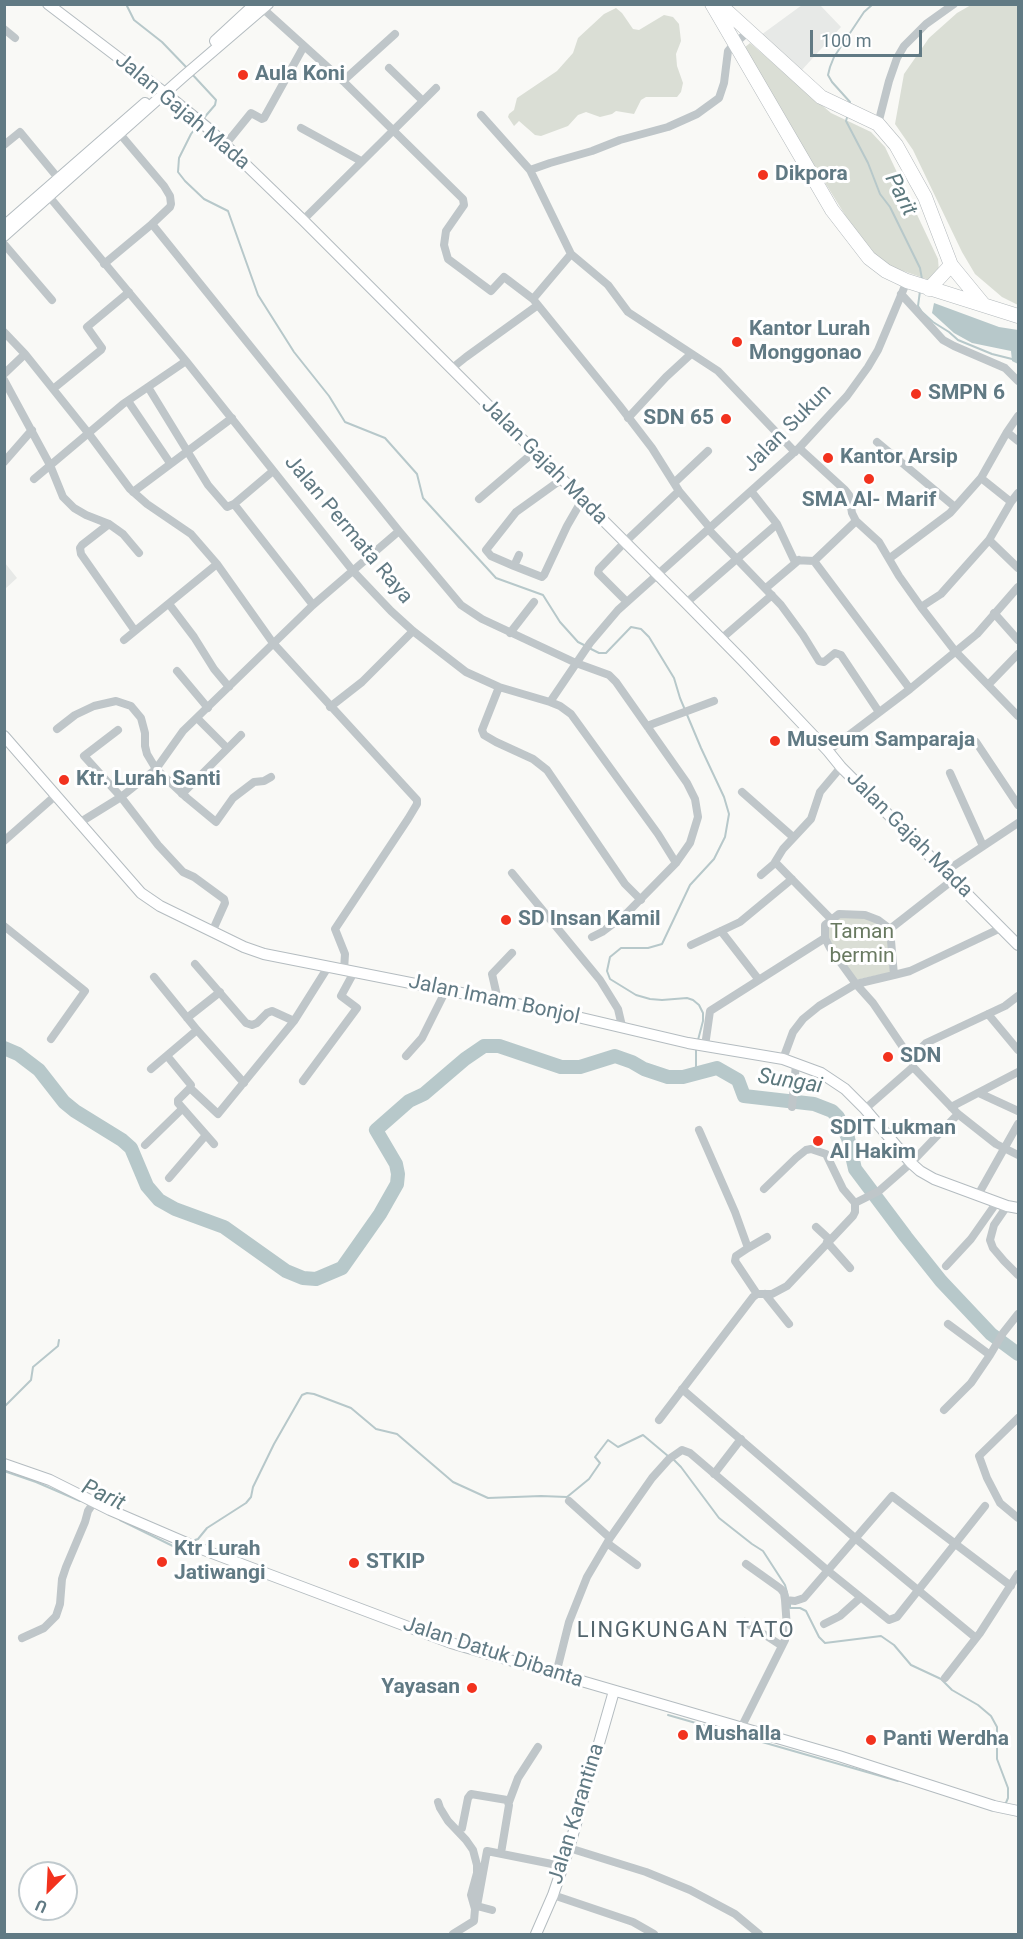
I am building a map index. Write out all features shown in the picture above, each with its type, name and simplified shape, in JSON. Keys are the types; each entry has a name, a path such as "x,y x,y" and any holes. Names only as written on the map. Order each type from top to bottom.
{"highway":[{"path":"721,6 820,97 878,124 896,145 925,197 951,265 983,304"},
{"path":"721,6 734,44 838,218 869,258 886,271 915,287 983,304 1018,316"},
{"path":"915,287 951,265"}],"main road":[{"name":"Jalan Gajah Mada","path":"48,4 163,91 209,129 303,220 686,603 841,767 1018,945"},
{"path":"4,236 46,194 58,178 261,6"},
{"path":"4,226 120,134 163,91"},
{"name":"Jalan Imam Bonjol","path":"4,736 141,893 149,900 213,932 264,954 498,1000 699,1045 783,1059 826,1076 845,1089 866,1109 911,1163 934,1179 1007,1206"},
{"name":"Jalan Datuk Dibanta","path":"4,1464 50,1480 196,1547 451,1642 614,1692 849,1759 998,1807 1018,1811"},
{"name":"Jalan Karantina","path":"536,1935 569,1848 614,1692"}],"street":[{"path":"878,124 889,81 904,46 926,24 954,4"},
{"path":"261,6 343,81 464,202 446,231 444,245 448,259 491,291 504,277 536,302 652,448 679,491 709,528 769,592 803,635 819,661 824,662 836,653 841,655 879,712"},
{"path":"4,29 15,38"},
{"path":"530,171 620,140 668,127 697,114 719,98 724,83 728,51 748,32"},
{"path":"343,81 395,34"},
{"path":"225,145 251,112 264,118 304,46"},
{"path":"389,68 423,101"},
{"path":"303,220 436,88"},
{"path":"481,115 530,171 571,254 609,285 628,312 718,371 797,450 845,490 849,495 856,521 879,542 921,607 955,651 1018,716"},
{"path":"301,128 361,161"},
{"path":"4,145 20,132 58,178"},
{"path":"104,264 152,224 171,204 170,196 164,186 120,134"},
{"name":"Jalan Permata Raya","path":"46,194 186,361 353,571 391,611 457,666 499,687 550,702 574,718 658,834 676,863"},
{"path":"152,224 461,605 475,616 510,633 612,678 687,783 697,806 698,817 684,854 641,900 602,933 592,937"},
{"path":"4,244 52,300"},
{"path":"451,369 536,302 571,254"},
{"path":"915,287 944,340 1005,368 1018,381"},
{"name":"Jalan Sukun","path":"550,702 590,643 627,602 797,450 847,396 868,367 915,287"},
{"path":"53,389 101,350 102,348 87,327 129,292"},
{"path":"4,333 25,354 133,492 191,534 217,564 273,643 417,802 335,929 349,971 341,996 357,1008 303,1081"},
{"path":"4,374 25,354"},
{"path":"628,418 691,354"},
{"path":"34,479 128,401 186,361"},
{"path":"4,380 32,429 63,497 74,508 109,524 123,534 139,553"},
{"path":"148,387 208,485 227,507 234,504 273,471"},
{"path":"128,401 170,463"},
{"path":"890,558 936,525 955,507 981,478 1018,416"},
{"path":"133,492 232,418"},
{"path":"4,462 32,429"},
{"path":"1007,432 1018,441"},
{"path":"877,442 955,507"},
{"path":"674,483 708,451"},
{"path":"479,499 534,452"},
{"path":"981,478 1011,502"},
{"path":"562,479 516,512 486,550 491,556 542,577 582,500"},
{"path":"627,602 598,571 679,491"},
{"path":"752,491 777,524 794,560 814,561 856,521"},
{"path":"921,607 941,594 989,540 1018,493"},
{"path":"234,504 313,605"},
{"path":"109,524 82,545 81,554 135,631"},
{"path":"686,603 777,524"},
{"path":"79,823 121,797 156,769 177,738 273,643 313,605 399,531"},
{"path":"989,540 1018,568"},
{"path":"514,566 519,555"},
{"path":"721,639 799,560"},
{"path":"814,561 910,688"},
{"path":"124,640 217,564"},
{"path":"828,751 977,634 1018,587"},
{"path":"510,633 534,602"},
{"path":"168,604 229,687"},
{"path":"994,613 1018,640"},
{"path":"330,707 362,682 413,631"},
{"path":"988,685 1018,654"},
{"path":"177,671 208,708"},
{"path":"499,687 483,730 484,735 533,759 547,770 625,885 641,900"},
{"path":"57,729 86,709 116,701 124,703 134,709 141,718 147,754 156,769 216,822 233,798 254,782 264,781 271,777"},
{"path":"647,726 714,701"},
{"path":"197,718 227,748"},
{"path":"118,730 84,756 183,872 194,877 224,899 225,903 213,932"},
{"path":"182,794 241,735"},
{"path":"976,742 1018,805"},
{"path":"761,875 775,863 776,858 811,819 820,792 841,767"},
{"path":"950,772 983,846"},
{"path":"742,792 794,837"},
{"path":"4,841 56,796"},
{"path":"946,871 1018,823"},
{"path":"775,863 831,919"},
{"path":"512,873 600,980 618,1009 622,1026"},
{"path":"691,945 740,921 792,879"},
{"path":"891,929 954,879"},
{"path":"891,929 865,915 839,914 825,925 825,938 856,984 873,1003 913,1064 951,1107 981,1133 1018,1155"},
{"path":"4,926 86,991 51,1039"},
{"path":"783,1059 793,1032 803,1019 819,1006 856,984 910,971 1001,927"},
{"path":"891,929 894,975"},
{"path":"721,930 759,980"},
{"path":"699,1045 710,1011 825,938"},
{"path":"498,1000 492,974 512,953"},
{"path":"195,964 249,1024 254,1025 272,1011 294,1021"},
{"path":"168,1057 189,1082 190,1088 218,1114 294,1021 328,967"},
{"path":"154,977 244,1083"},
{"path":"406,1056 422,1038 446,990"},
{"path":"188,1018 220,992"},
{"path":"866,1109 913,1064 918,1051 926,1043 1005,1006 1018,996"},
{"path":"988,1014 1018,1050"},
{"path":"151,1070 197,1030"},
{"path":"792,1107 796,1064"},
{"path":"951,1107 1018,1072"},
{"path":"190,1088 178,1100 182,1109 214,1144"},
{"path":"979,1093 1018,1111"},
{"path":"145,1145 182,1109"},
{"path":"855,1203 879,1191 911,1163 958,1114"},
{"path":"978,1195 1018,1124"},
{"path":"699,1130 735,1212 748,1248"},
{"path":"169,1178 206,1135"},
{"path":"659,1420 753,1297 778,1292 787,1286 855,1212 855,1203 843,1189 826,1155 811,1149 796,1158 764,1189"},
{"path":"946,1266 1007,1206"},
{"path":"1007,1206 994,1225 990,1240 993,1248 1018,1275"},
{"path":"816,1227 850,1268"},
{"path":"767,1237 736,1256 735,1261 789,1324"},
{"path":"944,1410 971,1383 1018,1314"},
{"path":"948,1324 990,1355"},
{"path":"682,1389 855,1538 976,1638"},
{"path":"1018,1418 979,1455 987,1478 1000,1503 1018,1518"},
{"path":"714,1474 741,1439"},
{"path":"556,1674 574,1607 587,1577 608,1541 652,1478 669,1459 682,1450 690,1453 889,1620 897,1617 985,1506"},
{"path":"785,1599 795,1601 804,1598 892,1496 1011,1586"},
{"path":"569,1501 608,1541 637,1565"},
{"path":"22,1638 44,1628 56,1616 66,1567 88,1511 94,1502"},
{"path":"741,1728 782,1646 787,1628 784,1593 746,1564"},
{"path":"945,1678 976,1638 1018,1574"},
{"path":"824,1624 840,1616 860,1598"},
{"path":"745,1622 782,1646"},
{"path":"501,1852 508,1802 518,1778 538,1747"},
{"path":"462,1828 468,1798 471,1794 505,1799 508,1802"},
{"path":"438,1802 448,1821 466,1839 477,1865 471,1895 475,1909 474,1921 453,1935"},
{"path":"569,1848 646,1872 690,1890 735,1914 759,1935"},
{"path":"492,1910 477,1906 487,1851 562,1866"},
{"path":"553,1895 633,1922 654,1935"}],"shaded area":[{"path":"802,5 820,5 841,27 801,71 761,35"},
{"path":"934,303 999,327 1018,330 1018,364 1012,361 1011,351 972,343 954,333 932,313"},
{"path":"5,563 17,578 4,589"}],"green space":[{"path":"971,5 1018,5 1018,305 1002,297 975,274 913,150 895,124 904,74 929,38 957,13"},
{"path":"616,8 633,29 639,30 664,15 673,17 679,24 681,41 676,54 677,66 683,83 677,97 646,97 641,100 634,114 616,111 600,117 586,112 578,115 568,126 541,136 535,135 519,121 514,126 508,117 514,110 517,98 557,71 573,53 578,38 604,14"},
{"path":"750,43 831,113 871,132 885,147 938,259 939,272 932,281 886,265 865,247 771,96 744,48"},
{"name":"Taman bermin","path":"841,916 871,919 885,929 888,936 892,972 856,980 839,959 827,933 828,926"}],"waterway":[{"path":"126,4 134,20 162,42 188,69"},
{"name":"Parit","path":"849,106 850,102 828,75 834,57 864,12 873,4"},
{"path":"191,73 216,100 215,105 203,119"},
{"name":"Parit","path":"848,114 846,121 868,163 880,194 890,207 920,268 922,279"},
{"path":"197,126 179,158 178,172 204,199 228,211 258,295 294,352 329,396 345,422 385,438 417,474 423,498 496,578 543,595 560,622 578,642 584,645"},
{"name":"Parit","path":"920,291 918,306 933,322 958,340 992,354 1012,359"},
{"path":"589,648 599,653 606,653 631,627 641,629 649,637 674,678 680,698 724,797 729,814 725,837 714,859 690,885 662,944 648,948 621,948 610,957 607,971 610,979 636,995 650,999 687,998 693,1000 703,1013 698,1040"},
{"name":"Sungai","path":"4,1048 18,1054 39,1070 64,1102 75,1111 131,1148 147,1186 159,1200 175,1209 224,1227 286,1271 303,1278 316,1279 342,1268 380,1214 397,1184 396,1164 376,1130 409,1101 424,1094 484,1046 499,1046 561,1067 580,1067 615,1056 668,1077 683,1077 717,1068 738,1080 744,1096 814,1104 832,1111 838,1117 848,1138 855,1169 906,1237 941,1281 991,1334 1018,1354"},
{"path":"696,1049 696,1073"},
{"name":"Parit","path":"4,1407 31,1380 33,1367 58,1346 59,1340"},
{"path":"192,1541 198,1539 207,1528 246,1503 251,1497 253,1487 274,1444 302,1395 307,1393 351,1408 376,1429 397,1434 453,1482 488,1498 567,1497 589,1479 600,1463 595,1457 608,1440 618,1447 643,1435 668,1456"},
{"path":"674,1460 719,1518 763,1551 785,1585 788,1596"},
{"name":"Parit","path":"4,1471 80,1501"},
{"name":"Parit","path":"120,1520 187,1553"},
{"path":"790,1604 790,1608 800,1608 806,1611 819,1637 825,1643 881,1636 894,1645 911,1665 941,1679 952,1690 978,1705 991,1716 997,1727 997,1759 1008,1788 1005,1805"},
{"path":"668,1715 898,1781"}],"place":[{"name":"Aula Koni","path":"243,75"},
{"name":"Dikpora","path":"763,175"},
{"name":"Kantor Lurah Monggonao","path":"737,342"},
{"name":"SMPN 6","path":"916,394"},
{"name":"SDN 65","path":"726,419"},
{"name":"Kantor Arsip","path":"828,458"},
{"name":"SMA Al- Marif","path":"869,479"},
{"name":"Museum Samparaja","path":"775,741"},
{"name":"Ktr. Lurah Santi","path":"64,780"},
{"name":"SD Insan Kamil","path":"506,920"},
{"name":"SDN","path":"888,1057"},
{"name":"SDIT Lukman Al Hakim","path":"818,1141"},
{"name":"Ktr Lurah Jatiwangi","path":"162,1562"},
{"name":"STKIP","path":"354,1563"},
{"name":"Yayasan","path":"472,1688"},
{"name":"Mushalla","path":"683,1735"},
{"name":"Panti Werdha","path":"871,1740"}],"district":[{"name":"LINGKUNGAN TATO","path":"686,1631"}]}
